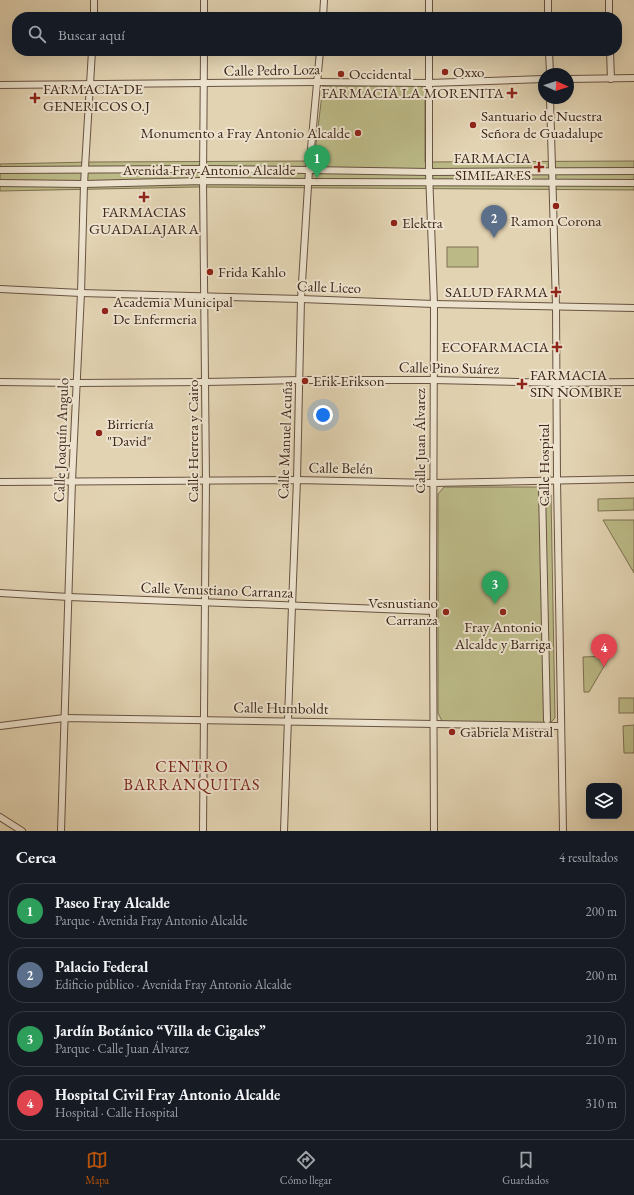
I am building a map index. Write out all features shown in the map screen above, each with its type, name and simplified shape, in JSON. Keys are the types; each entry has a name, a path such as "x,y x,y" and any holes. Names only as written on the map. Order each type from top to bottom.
{"street":[{"path":"94,0 94,12"},
{"path":"204,0 204,12"},
{"path":"323,12 324,0"},
{"path":"429,0 429,12"},
{"path":"548,0 548,12"},
{"path":"609,0 609,12"},
{"name":"Calle Joaquín Angulo","path":"61,831 72,481 81,293 84,184 92,56"},
{"name":"Calle Herrera y Cairo","path":"203,831 206,481 203,181 204,56"},
{"name":"Calle Manuel Acuña","path":"284,831 297,480 301,299 308,182 320,56"},
{"name":"Calle Juan Álvarez","path":"429,56 429,172 434,304 434,831"},
{"path":"549,56 550,68"},
{"path":"610,56 611,79"},
{"path":"574,79 634,78"},
{"name":"Calle Pedro Loza","path":"0,85 317,82 429,84 538,80"},
{"name":"Calle Hospital","path":"550,104 556,306 557,480 563,831"},
{"name":"Avenida Fray Antonio Alcalde","path":"0,170 204,169 429,172 634,171"},
{"name":"Avenida Fray Antonio Alcalde","path":"0,183 84,184 203,181 634,183"},
{"name":"Calle Liceo","path":"0,289 434,304 634,308"},
{"name":"Calle Pino Suárez","path":"0,382 77,383 300,380 433,380 557,383 634,382"},
{"name":"Calle Belén","path":"0,482 297,480 433,483 634,479"},
{"path":"542,489 547,720"},
{"name":"Calle Venustiano Carranza","path":"0,593 433,611"},
{"name":"Calle Humboldt","path":"0,726 64,718 561,726"},
{"path":"0,817 22,831"}],"shaded area":[{"path":"323,86 421,86 425,91 425,162 634,161 634,190 197,187 0,191 0,164 314,161"},
{"path":"447,247 478,247 478,267 447,267"},
{"path":"444,487 544,487 551,495 555,718 549,724 450,723 442,721 438,713 438,494"},
{"path":"634,498 634,510 598,511 598,499"},
{"path":"603,520 634,520 634,573"},
{"path":"610,656 589,692 584,692 583,657"},
{"path":"619,698 634,698 634,713 619,713"},
{"path":"634,725 634,753 624,753 623,726"}],"place":[{"name":"Oxxo","path":"445,72"},
{"name":"Occidental","path":"341,74"},
{"name":"FARMACIA LA MORENITA","path":"512,93"},
{"name":"FARMACIA DE GENERICOS O.J","path":"35,98"},
{"name":"Santuario de Nuestra Señora de Guadalupe","path":"473,125"},
{"name":"Monumento a Fray Antonio Alcalde","path":"358,133"},
{"name":"FARMACIA SIMILARES","path":"539,167"},
{"name":"Paseo Fray Alcalde","path":"317,178"},
{"name":"FARMACIAS GUADALAJARA","path":"144,197"},
{"name":"Ramon Corona","path":"556,206"},
{"name":"Elektra","path":"394,223"},
{"name":"Palacio Federal","path":"494,238"},
{"name":"Frida Kahlo","path":"210,272"},
{"name":"SALUD FARMA","path":"556,292"},
{"name":"Academia Municipal De Enfermeria","path":"105,311"},
{"name":"ECOFARMACIA","path":"557,347"},
{"name":"Erik Erikson","path":"305,381"},
{"name":"FARMACIA SIN NOMBRE","path":"522,384"},
{"name":"Birriería \"David\"","path":"99,433"},
{"name":"Jardín Botánico “Villa de Cigales”","path":"495,604"},
{"name":"Vesnustiano Carranza","path":"446,612"},
{"name":"Fray Antonio Alcalde y Barriga","path":"503,612"},
{"name":"Hospital Civil Fray Antonio Alcalde","path":"604,667"},
{"name":"Gabriela Mistral","path":"452,732"}],"district":[{"name":"CENTRO BARRANQUITAS","path":"192,775"}]}
